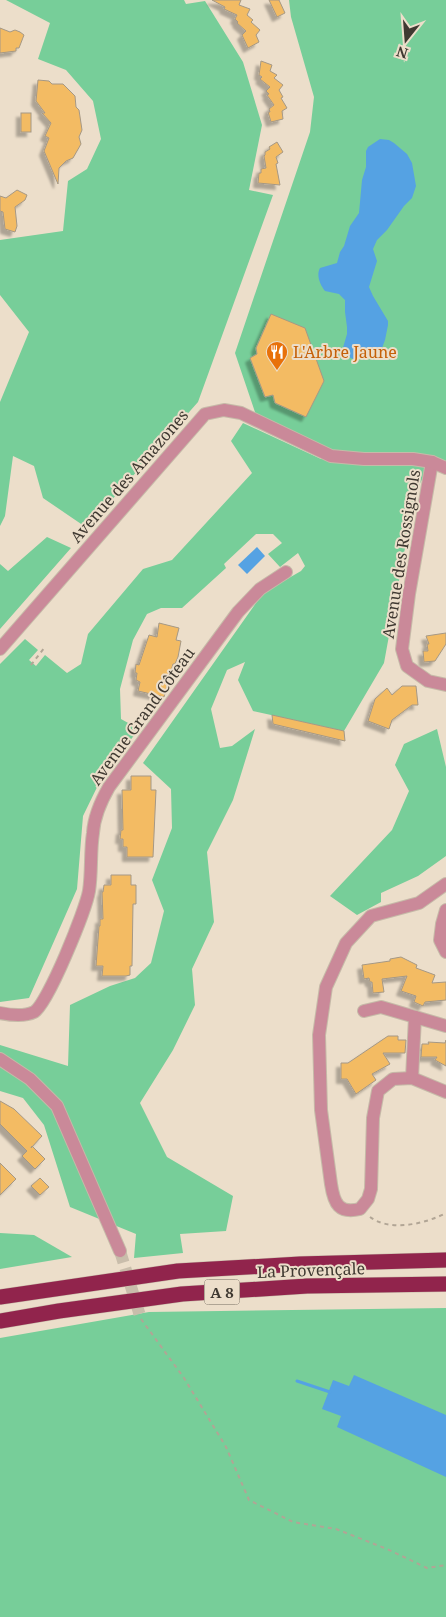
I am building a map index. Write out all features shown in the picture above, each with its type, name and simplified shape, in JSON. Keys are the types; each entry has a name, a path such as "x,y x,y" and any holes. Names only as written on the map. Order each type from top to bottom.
{"highway":[{"name":"La Provençale","path":"0,1297 178,1271 300,1264 446,1260"},
{"name":"La Provençale","path":"0,1321 182,1294 307,1286 446,1284"}],"street":[{"name":"Avenue des Amazones","path":"0,649 206,414 224,410 241,413 330,456 364,459 413,459 432,462 446,468"},
{"name":"Avenue des Rossignols","path":"432,462 409,594 402,649 407,666 428,681 446,685"},
{"name":"Avenue Grand Côteau","path":"0,1013 13,1015 33,1012 41,1006 51,989 81,917 89,892 93,832 100,804 109,787 238,612 260,590 286,572"},
{"path":"446,884 419,903 372,916 346,943 326,987 320,1035 321,1110 333,1196 340,1207 349,1212 360,1209 368,1199 371,1189 373,1118 378,1091 393,1079 412,1078 446,1092"},
{"path":"446,910 440,940 446,952"},
{"path":"364,1011 381,1007 446,1026"},
{"path":"412,1078 415,1017"},
{"path":"0,1059 30,1079 57,1106 120,1251"}],"path":[{"path":"31,665 45,648"},
{"path":"360,1209 375,1220 398,1227 438,1218 446,1213"},
{"path":"141,1319 184,1378 221,1440 249,1500 293,1522 336,1529 387,1549 427,1568 446,1565"}],"green space":[{"path":"6,0 184,0 186,4 205,1 243,62 262,125 249,190 273,195 198,402 87,528 43,498 34,466 13,456 5,516 0,526 0,402 29,332 0,295 0,240 63,231 68,181 87,169 101,139 93,101 66,70 38,59 50,23"},
{"path":"289,0 446,0 446,463 434,457 415,493 384,663 344,731 253,711 238,680 245,662 227,670 211,709 220,748 232,746 255,729 233,800 207,852 214,922 192,969 195,1005 173,1050 140,1103 167,1157 233,1196 226,1231 180,1234 183,1253 134,1258 136,1234 70,1207 44,1125 23,1098 0,1091 0,1045 68,1066 70,1005 110,986 135,978 151,963 164,911 152,880 172,828 171,789 143,763 263,593 301,571 305,566 298,553 280,567 268,554 282,543 273,534 256,534 224,564 226,568 182,608 161,608 147,614 133,640 120,689 121,719 139,729 102,777 83,816 77,889 29,998 0,1002 0,664 25,639 38,650 29,660 36,666 45,655 67,673 81,664 88,634 143,569 172,560 252,473 231,441 243,423 321,459 322,446 257,418 235,353 310,132 314,97 291,17"},
{"path":"47,537 71,548 0,629 0,564 8,571"},
{"path":"437,729 446,767 446,856 418,876 381,893 381,902 357,915 330,896 392,830 409,791 395,765 404,744"},
{"path":"0,1233 34,1235 72,1257 0,1269"},
{"path":"446,1308 446,1617 0,1617 0,1338 149,1312"}],"water":[{"path":"380,139 389,140 407,154 412,163 416,186 412,198 377,240 373,249 377,261 369,287 388,321 385,340 382,348 372,357 353,359 343,354 342,351 347,334 345,300 339,294 325,291 320,283 318,274 320,268 337,263 350,226 359,213 362,180 366,167 366,151 368,147"},
{"path":"257,547 265,556 247,574 238,565"},
{"path":"354,1375 446,1415 446,1477 337,1427 341,1416 322,1409 333,1380 349,1386"}],"building":[{"path":"212,0 241,0 239,5 250,9 247,15 253,20 251,22 260,30 256,35 259,42 248,48 242,35 246,31 237,23 235,19 237,15 224,9 225,7"},
{"path":"269,0 279,0 285,13 277,17"},
{"path":"0,28 10,32 15,30 24,35 16,51 0,53"},
{"path":"261,61 272,65 270,71 277,75 274,78 283,85 279,90 287,108 282,111 283,119 271,122 268,112 270,112 269,109 274,105 266,91 270,87 260,79 262,77 259,75"},
{"path":"38,80 49,81 52,84 63,84 75,96 76,107 79,110 82,130 79,137 81,144 73,158 66,161 59,168 58,184 44,151 49,138 45,136 51,123 42,113 45,113 36,101"},
{"path":"21,113 31,113 31,132 21,132"},
{"path":"277,142 283,152 276,157 280,185 258,183 261,169 266,168 265,152"},
{"path":"17,190 27,195 25,200 15,207 17,226 15,232 5,229 3,212 0,211 0,196 6,198"},
{"path":"271,314 305,328 324,381 306,417 275,403 273,395 265,397 250,358 257,354 256,348"},
{"path":"159,623 179,628 176,640 181,641 178,657 175,664 173,664 164,697 138,691 140,682 136,680 137,673 135,673 136,664 139,665 149,635 157,637"},
{"path":"446,633 446,644 435,661 424,662 423,651 428,651 427,644 429,644 426,636"},
{"path":"402,686 416,686 418,705 412,705 392,720 389,729 368,721 375,699 387,688 392,695"},
{"path":"272,715 344,731 345,741 273,724"},
{"path":"131,776 151,776 151,790 156,790 153,857 127,857 127,847 123,847 123,839 120,839 121,830 123,830 122,790 131,790"},
{"path":"111,875 131,875 131,885 136,885 136,904 133,904 132,966 130,966 130,975 126,976 102,976 103,966 96,966 100,919 103,919 102,892 104,885 111,885"},
{"path":"401,957 417,965 416,968 435,975 432,983 446,982 446,1000 425,1002 423,1006 414,1002 416,996 401,991 407,976 382,979 384,992 373,993 372,982 370,982 369,978 364,979 362,965 390,961 390,959"},
{"path":"388,1036 398,1036 398,1040 406,1040 405,1053 383,1053 390,1064 372,1074 376,1080 356,1094 347,1079 341,1079 341,1063 348,1063"},
{"path":"446,1040 446,1066 435,1060 437,1057 421,1057 422,1044 429,1044 428,1042 445,1043"},
{"path":"0,1101 14,1109 42,1136 32,1146 45,1159 35,1169 22,1156 27,1151 0,1124"},
{"path":"0,1163 16,1179 0,1195"},
{"path":"40,1178 49,1187 40,1195 31,1186"}],"waterway":[{"path":"297,1381 330,1392"}],"tunnel":[{"path":"120,1251 141,1319"}],"place":[{"name":"L'Arbre Jaune","path":"277,371"}]}
